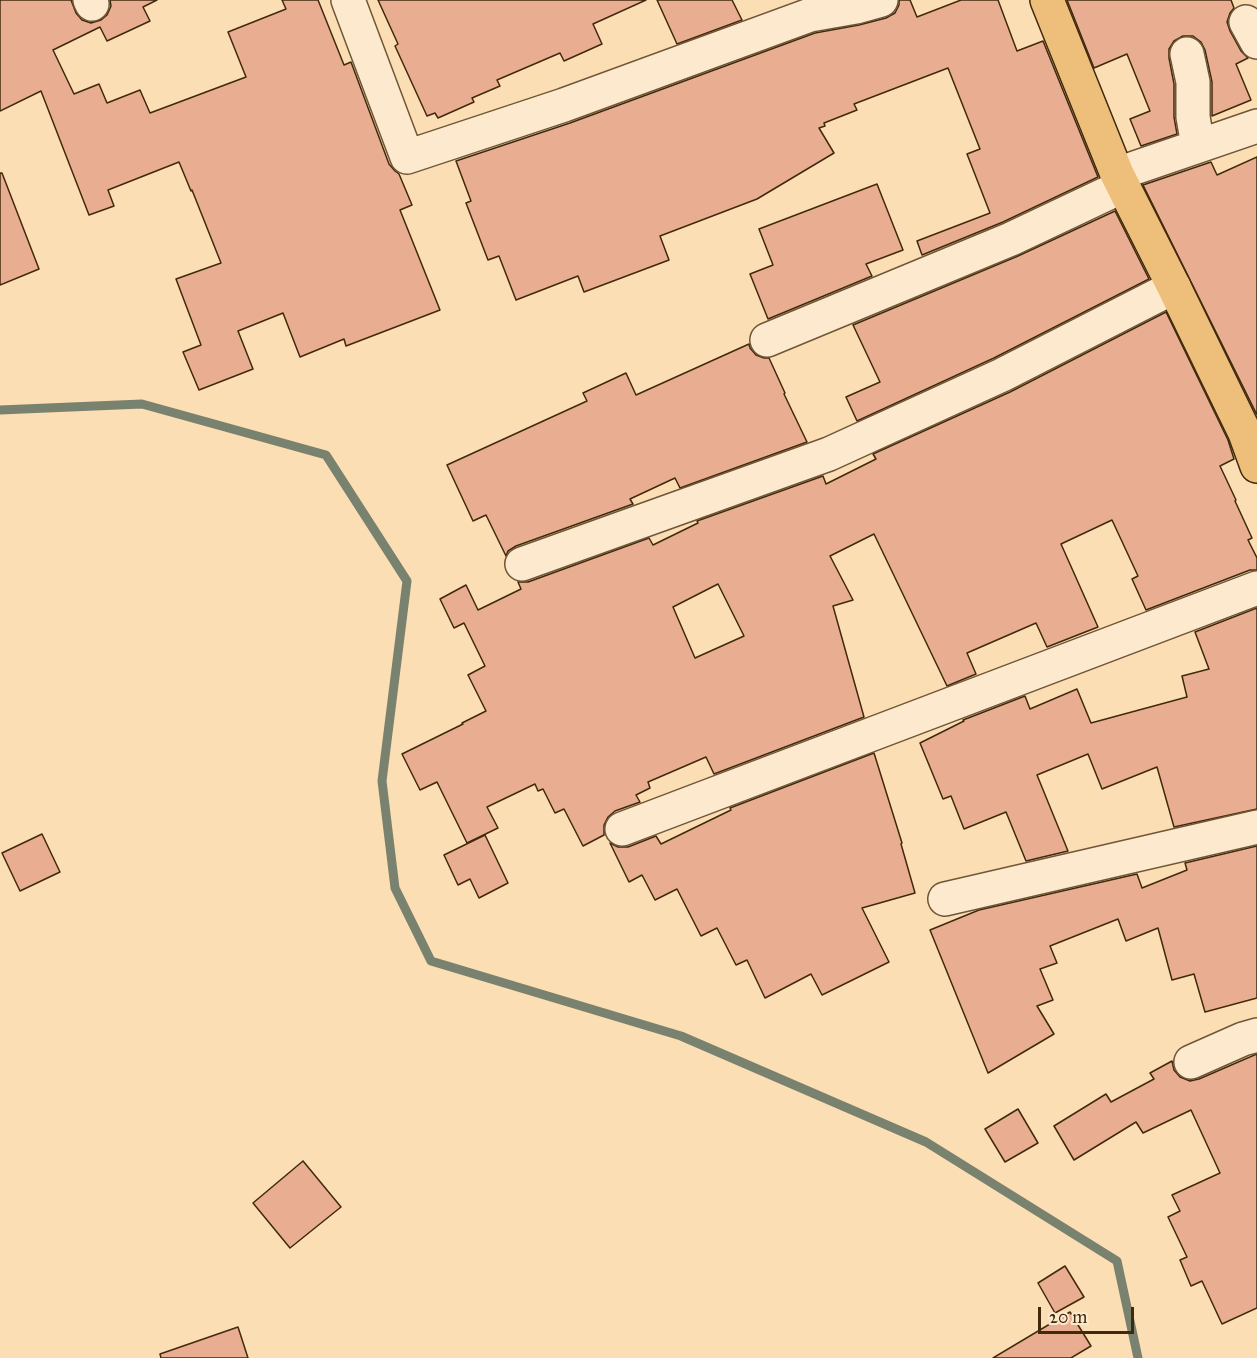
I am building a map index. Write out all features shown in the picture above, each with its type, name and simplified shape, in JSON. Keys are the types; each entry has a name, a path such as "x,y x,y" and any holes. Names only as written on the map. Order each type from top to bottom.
{"main road":[{"path":"1047,0 1120,180 1251,431 1257,466"}],"street":[{"path":"348,0 407,157 564,105 808,7 856,7 881,0"},
{"path":"1187,54 1193,82 1193,117 1198,146"},
{"path":"767,340 1011,239 1120,180 1198,146 1257,126"},
{"path":"522,564 829,454 1002,375 1174,287"},
{"path":"622,830 1257,588"},
{"path":"945,899 1257,827"},
{"path":"1191,1062 1257,1035"}],"building":[{"path":"0,0 71,0 76,13 82,20 91,23 107,15 111,6 110,0 157,0 143,7 150,21 107,41 100,27 53,50 74,94 99,84 107,103 140,90 150,113 246,77 228,32 286,9 282,0 318,0 344,65 351,62 389,164 399,174 412,205 400,210 440,310 346,346 344,339 300,357 283,313 238,331 253,369 199,390 183,352 201,345 176,279 221,263 179,162 108,190 114,206 89,215 41,91 0,111"},
{"path":"378,0 646,0 593,24 602,44 564,61 560,53 497,80 500,86 472,98 474,102 438,118 435,113 427,116 395,46 398,44"},
{"path":"657,0 732,0 742,20 677,44"},
{"path":"899,0 910,0 917,17 961,0 998,0 1017,51 1043,41 1098,177 1003,222 922,255 917,241 990,213 967,154 980,149 948,68 854,104 857,110 824,123 825,126 819,128 834,153 757,199 660,236 669,260 584,292 578,276 516,300 499,256 488,260 466,203 471,201 456,161 570,123 815,33 886,18 895,13"},
{"path":"1067,0 1231,0 1234,8 1227,22 1241,51 1248,58 1236,64 1251,100 1212,116 1212,82 1205,50 1201,42 1193,36 1183,36 1174,41 1169,49 1177,134 1141,146 1130,119 1150,111 1127,54 1094,68"},
{"path":"1257,157 1257,415 1143,185 1211,162 1217,175"},
{"path":"0,173 2,173 39,269 0,285"},
{"path":"877,184 903,250 866,264 872,276 768,319 750,274 773,265 759,229"},
{"path":"1115,211 1149,279 994,358 857,421 846,397 880,382 853,325 1018,256"},
{"path":"1166,312 1228,440 1234,459 1220,466 1252,538 1248,540 1257,558 1257,570 1250,570 1146,610 1132,579 1138,576 1112,520 1061,544 1098,627 1047,647 1036,623 967,653 976,674 947,686 874,534 830,556 853,600 833,606 864,717 714,774 706,757 648,782 650,788 636,795 640,802 615,811 604,825 604,835 583,846 564,809 555,813 543,789 538,791 535,784 487,807 498,828 467,843 437,782 420,790 402,754 486,711 468,675 485,666 464,623 454,628 440,599 466,585 478,610 521,589 518,582 528,582 649,538 653,545 698,523 697,521 823,476 826,484 876,459 873,454 1010,392","holes":["718,584 744,636 695,658 673,607"]},
{"path":"749,344 756,355 769,358 807,442 680,488 675,478 630,499 633,504 516,546 508,551 506,556 486,515 473,521 447,465 587,401 583,393 626,373 636,395"},
{"path":"1257,608 1257,809 1174,827 1157,767 1102,789 1088,754 1037,775 1068,851 1026,861 1006,812 964,829 951,796 943,799 920,743 963,720 1025,696 1030,709 1077,689 1091,723 1187,697 1182,676 1209,669 1195,632"},
{"path":"874,753 915,893 862,908 889,962 822,995 811,974 765,998 747,960 736,965 717,928 701,936 677,889 655,900 642,875 629,882 610,843 618,847 628,847 656,836 661,844 731,810 730,808"},
{"path":"42,834 60,872 20,891 2,853"},
{"path":"485,835 508,883 479,898 470,879 458,885 444,855"},
{"path":"1257,846 1257,998 1205,1012 1194,974 1172,980 1158,928 1126,941 1118,919 1050,946 1057,963 1040,969 1053,1000 1037,1006 1054,1034 988,1073 930,930 979,910 1137,874 1142,888 1187,870 1185,863"},
{"path":"1257,1054 1257,1308 1222,1324 1202,1281 1191,1286 1180,1260 1187,1257 1168,1217 1180,1211 1172,1195 1220,1173 1191,1110 1143,1133 1136,1122 1074,1160 1054,1126 1106,1094 1111,1102 1154,1079 1150,1073 1172,1061 1174,1070 1180,1077 1190,1081"},
{"path":"1018,1109 1038,1143 1005,1162 985,1129"},
{"path":"303,1161 341,1207 290,1248 253,1203"},
{"path":"1065,1266 1084,1297 1055,1313 1038,1283"},
{"path":"1070,1312 1091,1346 1071,1358 993,1358"},
{"path":"238,1327 248,1358 161,1358 160,1354"}],"waterway":[{"path":"0,410 142,404 326,455 407,581 382,781 395,888 431,961 681,1036 926,1142 1117,1261 1138,1358"}]}
